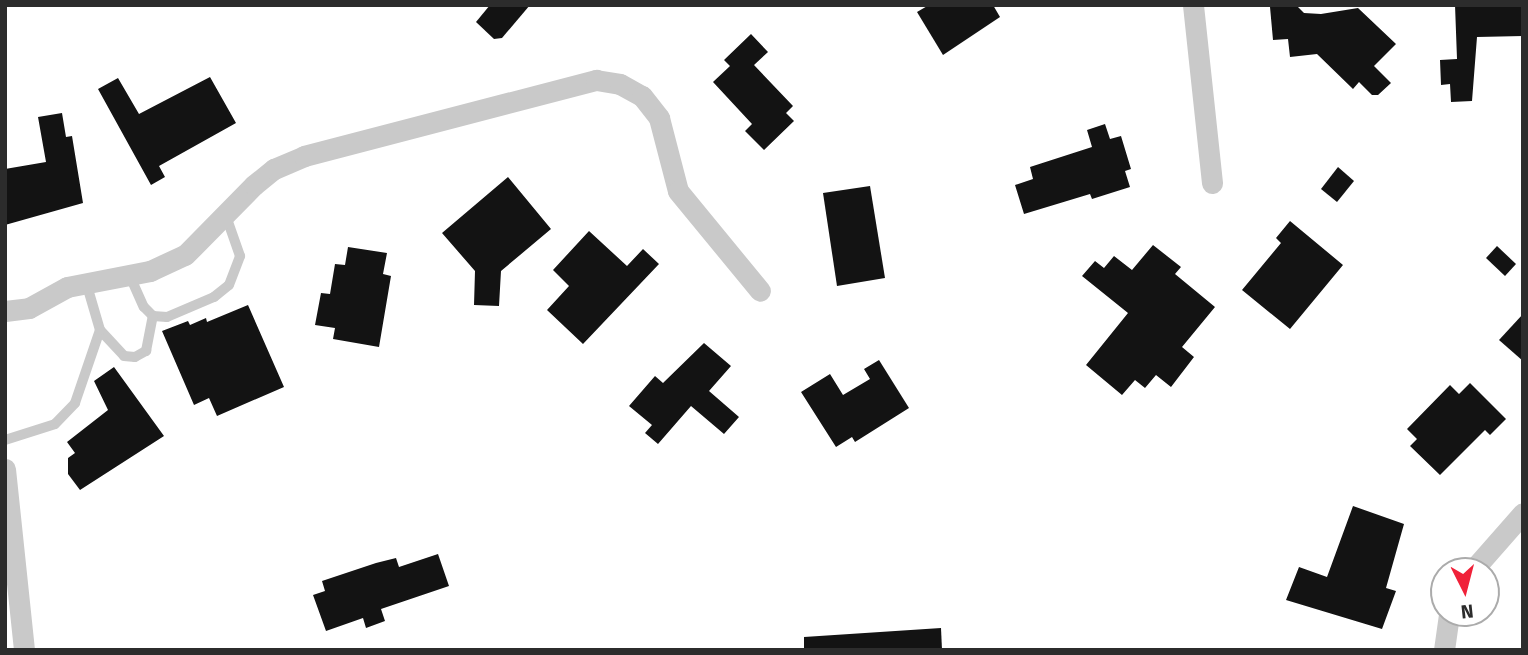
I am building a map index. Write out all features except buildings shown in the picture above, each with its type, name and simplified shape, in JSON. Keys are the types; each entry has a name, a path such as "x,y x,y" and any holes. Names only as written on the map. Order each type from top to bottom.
{"street":[{"path":"1193,5 1212,183"},
{"path":"5,312 29,309 86,282 150,271 185,255 274,169 304,156 596,80 620,84 642,96 659,118 678,191 760,291"},
{"path":"5,469 24,650"},
{"path":"1484,557 1523,513"},
{"path":"1444,650 1447,627"}],"lane":[{"path":"129,274 144,307 153,316 167,317 214,297 229,285 240,256 226,216"},
{"path":"86,282 100,330 124,356 135,357 146,351 153,316"},
{"path":"5,440 55,424 75,402 100,330"}]}
